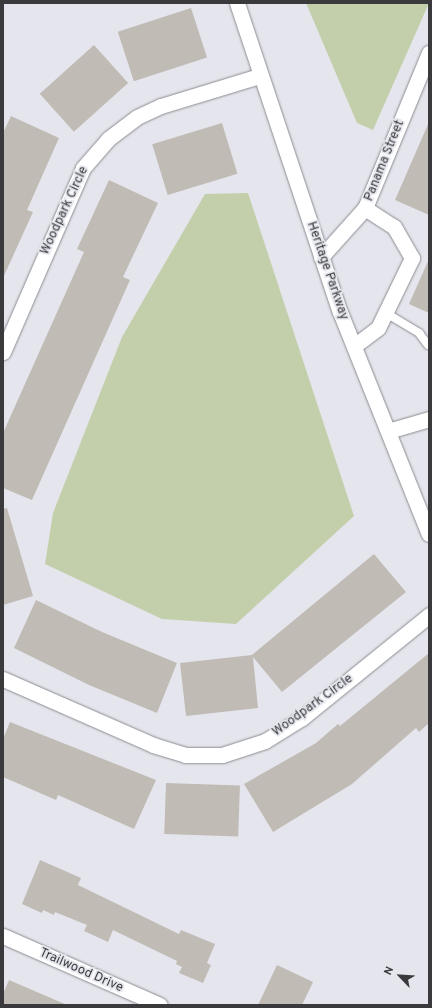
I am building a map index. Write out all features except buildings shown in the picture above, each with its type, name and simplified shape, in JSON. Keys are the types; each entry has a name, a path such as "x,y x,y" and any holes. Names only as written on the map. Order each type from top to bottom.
{"street":[{"name":"Heritage Parkway","path":"237,3 259,76 321,257 354,346 429,534"},
{"name":"Panama Street","path":"321,257 365,208 429,52"},
{"name":"Woodpark Circle","path":"3,352 83,168 108,139 137,117 161,106 259,76"},
{"path":"354,346 378,328 412,258 394,227 365,208"},
{"path":"388,431 429,419"},
{"name":"Woodpark Circle","path":"3,679 153,745 185,755 222,755 265,741 302,718 429,615"},
{"name":"Trailwood Drive","path":"3,936 160,1005"}],"lane":[{"path":"386,313 419,333 428,345"}],"green space":[{"path":"306,3 429,3 373,130 357,123"},
{"path":"248,193 354,516 236,624 162,619 45,564 53,513 122,337 205,194"}]}
